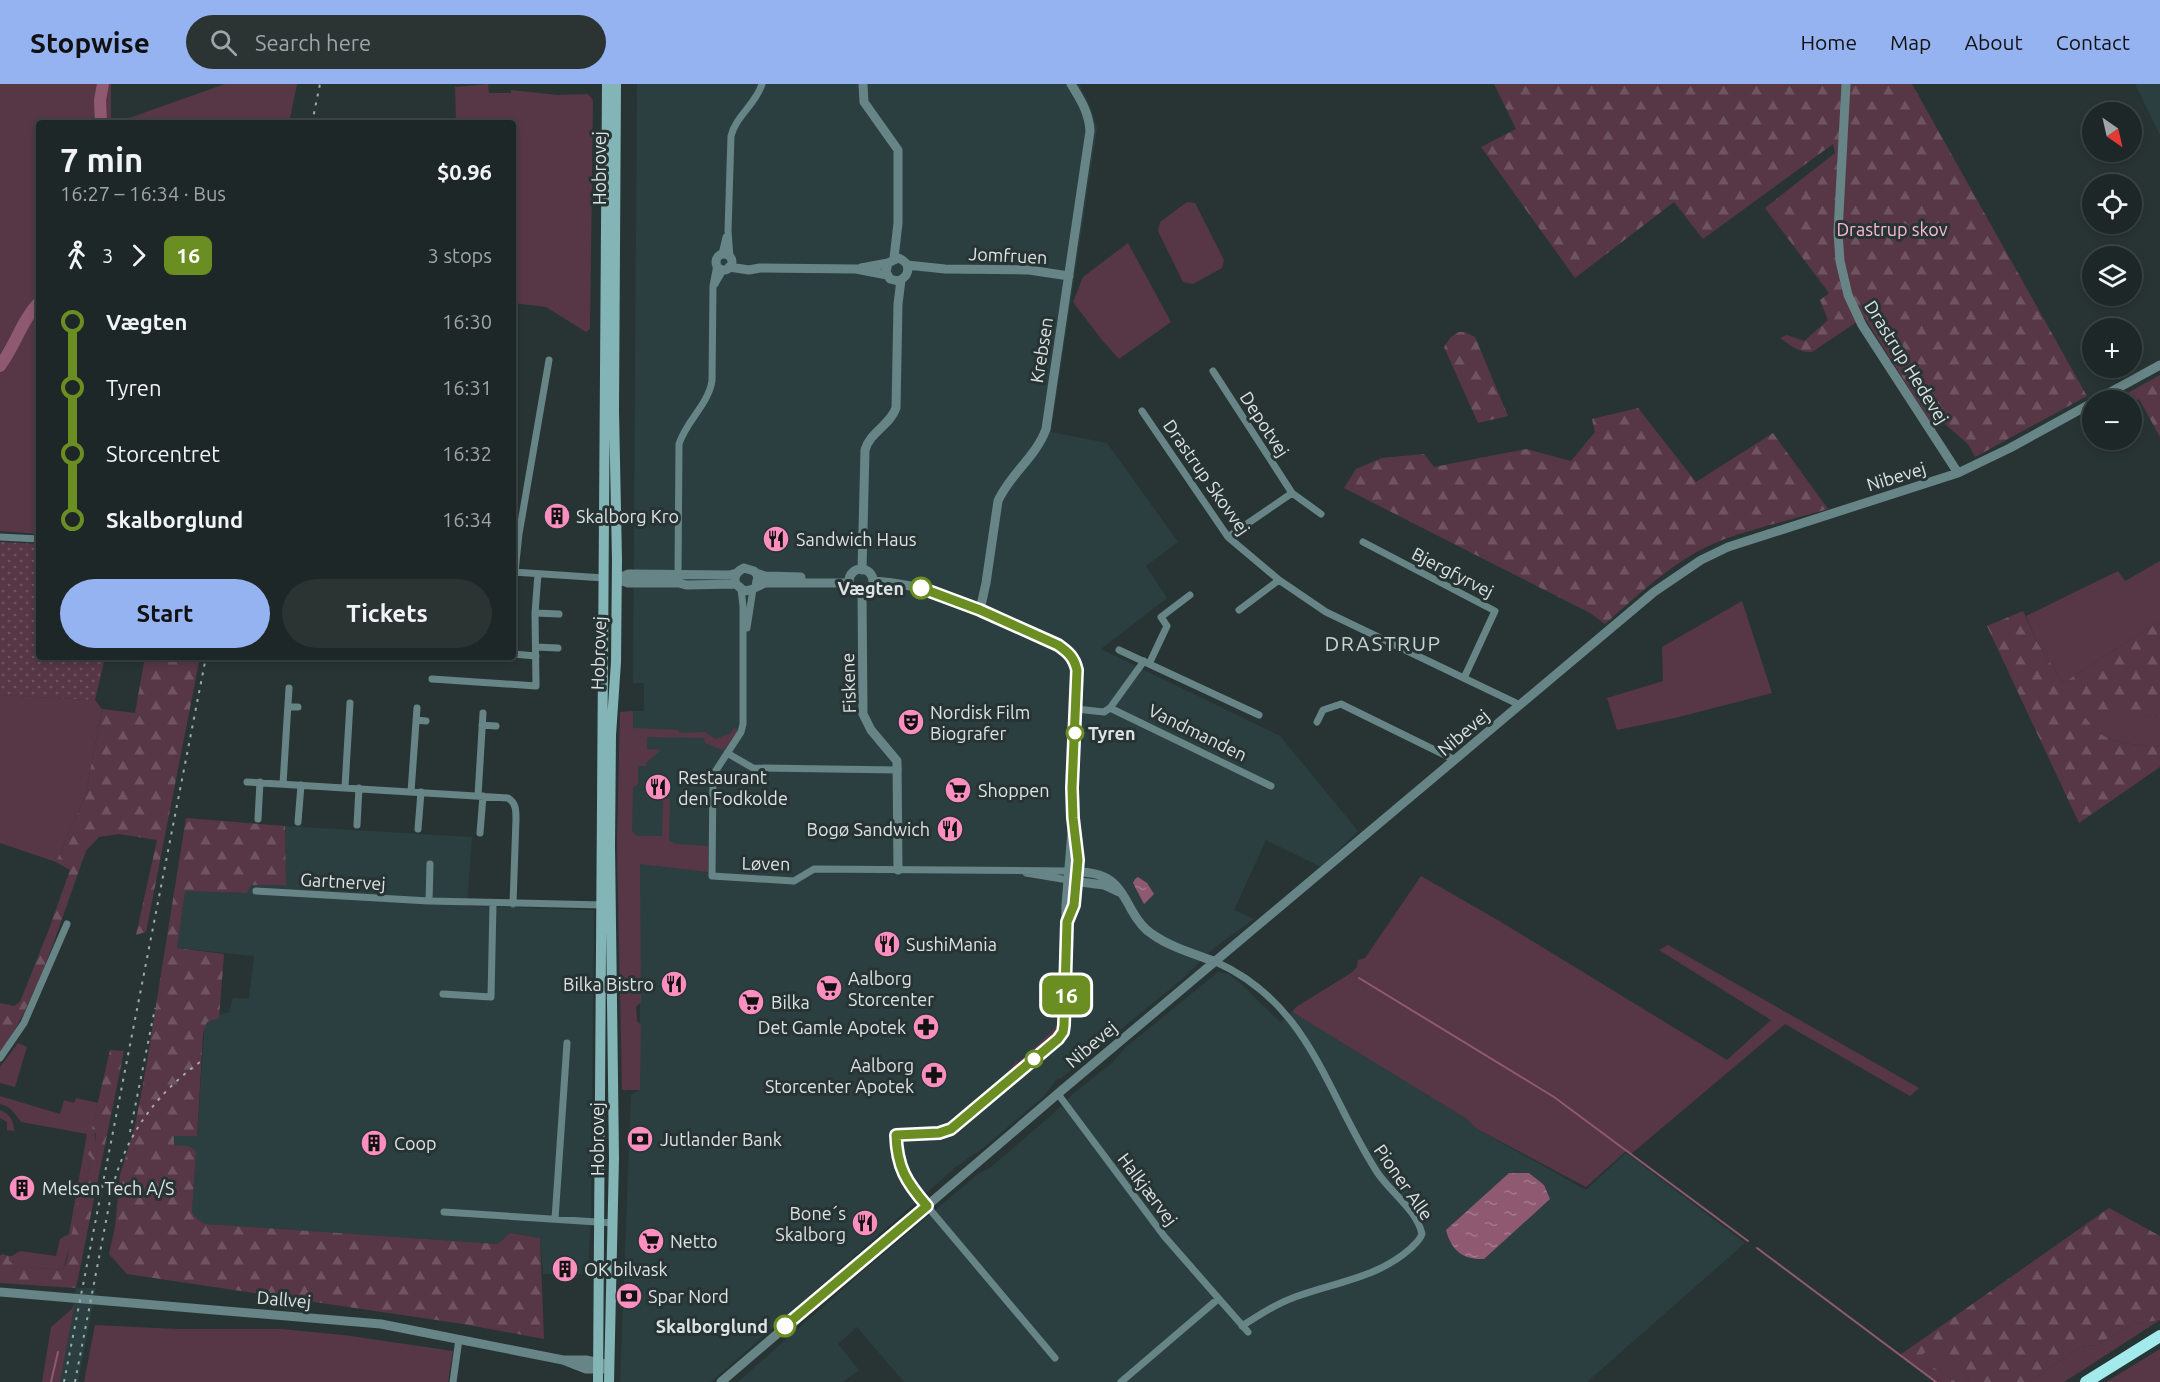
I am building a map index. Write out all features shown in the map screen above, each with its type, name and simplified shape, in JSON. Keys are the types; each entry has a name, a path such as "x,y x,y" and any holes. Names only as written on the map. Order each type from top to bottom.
{"highway":[{"path":"2086,1382 2160,1336"}],"main road":[{"name":"Hobrovej","path":"609,1382 613,1223 604,578 614,84"},
{"name":"Hobrovej","path":"598,1382 599,1222 610,751 616,662 614,84"},
{"path":"604,578 617,579"}],"street":[{"path":"678,574 679,444 711,392 713,286 725,262 731,136 733,129 758,95 762,84"},
{"path":"862,570 865,450 869,440 892,416 896,408 898,223 898,150 864,102 863,84"},
{"name":"Krebsen","path":"980,610 987,584 999,501 1003,490 1036,449 1046,429 1090,131 1085,107 1071,84"},
{"name":"Drastrup Hedevej","path":"1846,84 1838,232 1840,261 1848,295 1862,326 1958,473"},
{"name":"Jomfruen","path":"725,262 749,270 760,268 1029,270 1069,276"},
{"path":"516,557 549,360"},
{"path":"2115,390 2160,365"},
{"name":"Depotvej","path":"1213,371 1292,493 1320,514"},
{"name":"Nibevej","path":"721,1382 1058,1094 1654,592 1701,560 1728,547 1958,473 1985,462 2082,409"},
{"name":"Drastrup Skovvej","path":"1142,411 1228,537 1279,580 1326,612 1520,705"},
{"path":"1228,537 1292,493"},
{"path":"0,537 36,539"},
{"name":"Bjergfyrvej","path":"1363,542 1495,611 1464,678"},
{"path":"617,579 628,574 729,575 748,568 765,576 850,581"},
{"path":"617,579 628,583 679,583 738,587 747,591 765,583 844,583 850,581 856,571 862,570 868,572 873,581"},
{"path":"516,572 604,578"},
{"path":"737,573 735,578 738,587"},
{"path":"755,587 758,580 756,573"},
{"path":"432,679 537,686 534,613 538,574"},
{"path":"1239,610 1279,580"},
{"path":"850,581 855,591 862,593 869,590 873,581"},
{"path":"873,581 936,592 980,610 1068,652 1074,659 1077,670 1073,818 1077,846 1067,922 1063,1032 1058,1039 951,1129 939,1133 896,1135 899,1161 906,1181 1055,1358"},
{"name":"Løven","path":"738,587 743,597 743,724 741,732 713,775 712,876 794,881 814,869 1015,871 1072,876"},
{"name":"Løven","path":"744,639 755,587"},
{"name":"Fiskene","path":"862,593 863,714 871,730 897,761 898,870"},
{"path":"1110,708 1147,662 1167,626 1161,617 1190,595"},
{"path":"534,613 559,614"},
{"path":"536,647 558,648"},
{"path":"1119,650 1259,715"},
{"path":"516,654 536,656"},
{"path":"283,784 289,688"},
{"path":"345,788 353,715 350,703"},
{"path":"1317,722 1323,710 1341,704 1455,760"},
{"path":"288,707 298,707"},
{"path":"411,792 417,708"},
{"name":"Vandmanden","path":"1076,708 1104,712 1110,708 1271,786"},
{"path":"480,833 483,713"},
{"path":"416,720 426,721"},
{"path":"482,725 496,726"},
{"path":"727,753 753,768 898,770"},
{"path":"247,782 508,798 515,805 516,819 513,904"},
{"path":"258,819 260,782"},
{"path":"298,822 301,785"},
{"path":"357,825 359,788"},
{"path":"418,829 421,792"},
{"path":"429,901 430,864"},
{"path":"1072,876 1107,878 1124,895 1136,917 1152,934 1216,962"},
{"name":"Gartnervej","path":"256,891 493,904 607,906"},
{"path":"443,994 491,997 493,904"},
{"path":"0,1058 24,1023 67,924"},
{"name":"Pioner Alle","path":"1216,962 1256,983 1280,1007 1297,1029 1324,1070 1380,1178 1414,1217 1422,1234 1421,1239 1404,1254 1370,1274 1296,1297 1268,1309 1242,1326"},
{"name":"Hobrovej","path":"555,1220 554,1182 567,1043"},
{"name":"Halkjærvej","path":"1058,1094 1164,1236 1248,1332"},
{"path":"444,1212 613,1223"},
{"name":"Dallvej","path":"0,1292 107,1299 381,1324 563,1360 610,1366"},
{"path":"1121,1382 1218,1299"},
{"path":"453,1382 459,1339"}],"shaded area":[{"path":"637,84 1079,84 1090,106 1097,128 1051,432 1107,443 1178,542 1146,566 1167,598 1101,649 1280,736 1358,831 1321,867 1266,840 1234,910 1254,919 1215,947 1181,980 1060,1079 1058,1078 1043,1097 983,1148 957,1166 711,1382 620,1382 631,1095 640,1090 640,864 630,835 633,711 644,711 644,683 633,683"},
{"path":"2135,84 2160,84 2160,135"},
{"path":"285,826 472,837 467,906 594,910 591,1214 588,1274 543,1274 540,1238 510,1233 498,1244 204,1224 192,1212 196,1151 174,1145 174,1136 197,1136 205,1019 229,1012 233,998 249,999 254,956 177,948 185,891 247,893 250,885 286,885"},
{"path":"1218,972 1229,974 1239,982 1280,1022 1292,1012 1467,1119 1477,1129 1586,1190 1626,1153 1745,1243 1587,1382 904,1382 857,1327 838,1344 859,1370 843,1382 738,1382 861,1273 978,1174 991,1167 1075,1092 1112,1063 1125,1048"},
{"path":"76,1288 96,1288 78,1382 60,1382"}],"green space":[{"path":"0,84 111,84 111,120 36,120 36,534 0,531"},
{"path":"225,84 297,84 290,120 123,120"},
{"path":"488,84 489,93 511,93 511,90 558,95 588,94 593,100 590,329 586,332 546,307 516,303 516,120 456,120 455,87"},
{"name":"Drastrup skov","path":"1494,84 1912,84 2084,390 2082,399 1975,457 1968,444 1945,424 1935,429 1864,317 1812,352 1799,350 1780,338 1787,335 1804,341 1828,320 1820,300 1829,293 1765,208 1835,153 1833,144 1703,239 1674,202 1575,278 1481,147 1516,129"},
{"path":"1187,202 1195,203 1224,260 1222,268 1193,284 1183,282 1158,231 1160,222"},
{"path":"1128,243 1171,322 1119,359 1073,302 1083,277"},
{"path":"1459,332 1475,337 1508,416 1478,423 1444,347 1451,337"},
{"path":"2160,375 2160,437 2142,404 2142,390 2133,390"},
{"path":"1638,408 1696,482 1773,433 1828,509 1708,546 1662,575 1605,624 1590,613 1344,488 1356,469 1382,458 1424,454 1434,467 1526,449 1571,461 1595,432 1592,419"},
{"path":"0,542 36,544 36,660 104,660 95,700 0,695"},
{"path":"2160,561 2160,621 2063,683 2037,642 2026,616 2118,571 2125,581"},
{"path":"1742,601 1772,693 1617,730 1607,698 1663,681 1662,647"},
{"path":"2023,611 2037,642 2063,683 2160,621 2160,717 2079,709 2097,730 2113,740 2160,747 2160,767 2079,823 1987,626"},
{"path":"144,660 199,660 146,932 136,935 157,840 119,834 99,837 86,851 39,981 0,1053 0,1003 14,1006 20,1002 70,870 56,862 85,797 102,709 135,713"},
{"path":"0,695 95,700 102,709 85,797 56,862 0,843"},
{"path":"2078,708 2160,717 2160,747 2113,740 2096,729"},
{"path":"633,711 633,728 678,730 680,733 705,732 715,739 731,733 734,728 738,730 722,750 705,743 704,738 647,737 647,749 661,750 646,763 646,766 638,766 638,784 633,788 632,831 637,836 662,836 663,799 670,799 669,841 677,844 708,846 708,872 640,864 641,1002 636,1007 637,1021 641,1025 640,1090 622,1090 617,847 620,712"},
{"path":"186,818 285,826 286,885 251,885 247,893 185,891 177,948 224,954 219,1018 207,1022 203,1034 197,1136 174,1136 174,1145 188,1146 196,1151 192,1212 198,1220 205,1224 498,1244 510,1233 540,1238 544,1339 463,1324 127,1274 109,1254 115,1227 120,1175 135,1126 146,1068"},
{"path":"1421,876 1501,922 1727,1060 1771,1020 1659,950 1668,945 1919,1088 1910,1096 1785,1024 1631,1154 1626,1151 1586,1187 1477,1129 1467,1119 1292,1012 1296,1007 1357,967 1358,960 1365,958"},
{"path":"1057,988 1060,989 1061,1011 1056,1030 1041,1047 1016,1067 1010,1068 1016,1062 1014,1060 1019,1062 1054,1029 1057,1023"},
{"path":"18,1043 27,1047 15,1087 0,1083 0,1067"},
{"path":"110,1050 124,1051 76,1288 0,1283 0,1256 2,1254 9,1256 9,1261 14,1262 21,1256 31,1256 28,1267 63,1270 79,1196 85,1194 88,1181 81,1178 81,1174 88,1173 92,1158 85,1152 88,1150 87,1145 95,1145 96,1134 92,1128"},
{"path":"0,1096 60,1114 64,1100 74,1103 76,1098 98,1103 92,1128 95,1138 94,1150 88,1173 84,1172 81,1178 88,1181 63,1270 27,1267 28,1263 9,1261 9,1256 20,1251 56,1256 60,1239 69,1234 87,1134 21,1122 10,1109 0,1104"},
{"path":"0,1110 11,1118 14,1131 7,1130 7,1122 0,1118"},
{"path":"2109,1208 2160,1236 2160,1320 2133,1324 2096,1345 2080,1347 2030,1382 1969,1382 1942,1342 1918,1357 1956,1382 1936,1382 1900,1355"},
{"path":"74,1307 60,1382 42,1382 51,1327"},
{"path":"2160,1320 2064,1382 2030,1382 2080,1347 2096,1345 2133,1324"},
{"path":"95,1325 177,1329 280,1329 344,1335 453,1351 448,1382 84,1382"},
{"path":"1942,1341 1969,1382 1956,1382 1917,1357"},
{"path":"2160,1349 2160,1382 2106,1382"}],"water":[{"path":"1138,877 1147,883 1154,894 1144,904 1133,883"},
{"path":"1509,1173 1529,1173 1544,1185 1550,1199 1484,1259 1464,1256 1451,1243 1446,1230"}],"waterway":[{"path":"101,120 100,100 103,84"},
{"path":"0,366 36,306"},
{"path":"1359,978 1554,1097 1748,1241"},
{"path":"1757,1248 1936,1382"},
{"path":"51,1382 58,1352"}],"railway":[{"path":"313,120 320,84"},
{"path":"64,1382 205,660"},
{"path":"130,1132 155,1008"},
{"path":"75,1382 112,1190 125,1152 134,1134 156,1102 184,1074 200,1062"}],"bus line":[{"name":"16","path":"785,1326 927,1206 906,1181 899,1161 896,1135 939,1133 951,1129 1058,1039 1063,1032 1067,922 1074,905 1078,860 1072,788 1077,670 1074,659 1058,645 980,610 921,588"}],"place":[{"name":"Skalborg Kro","path":"557,516"},
{"name":"Sandwich Haus","path":"776,539"},
{"name":"Vægten","path":"921,588"},
{"name":"Nordisk Film Biografer","path":"911,722"},
{"name":"Tyren","path":"1075,733"},
{"name":"Restaurant den Fodkolde","path":"658,787"},
{"name":"Shoppen","path":"958,790"},
{"name":"Bogø Sandwich","path":"950,829"},
{"name":"SushiMania","path":"887,944"},
{"name":"Bilka Bistro","path":"674,984"},
{"name":"Aalborg Storcenter","path":"829,988"},
{"name":"Bilka","path":"751,1002"},
{"name":"Det Gamle Apotek","path":"926,1027"},
{"name":"Aalborg Storcenter Apotek","path":"934,1075"},
{"name":"Jutlander Bank","path":"640,1139"},
{"name":"Coop","path":"374,1143"},
{"name":"Melsen Tech A/S","path":"22,1188"},
{"name":"Bone´s Skalborg","path":"865,1223"},
{"name":"Netto","path":"651,1241"},
{"name":"OK bilvask","path":"565,1269"},
{"name":"Spar Nord","path":"629,1296"},
{"name":"Skalborglund","path":"785,1326"}],"district":[{"name":"DRASTRUP","path":"1383,643"}]}
